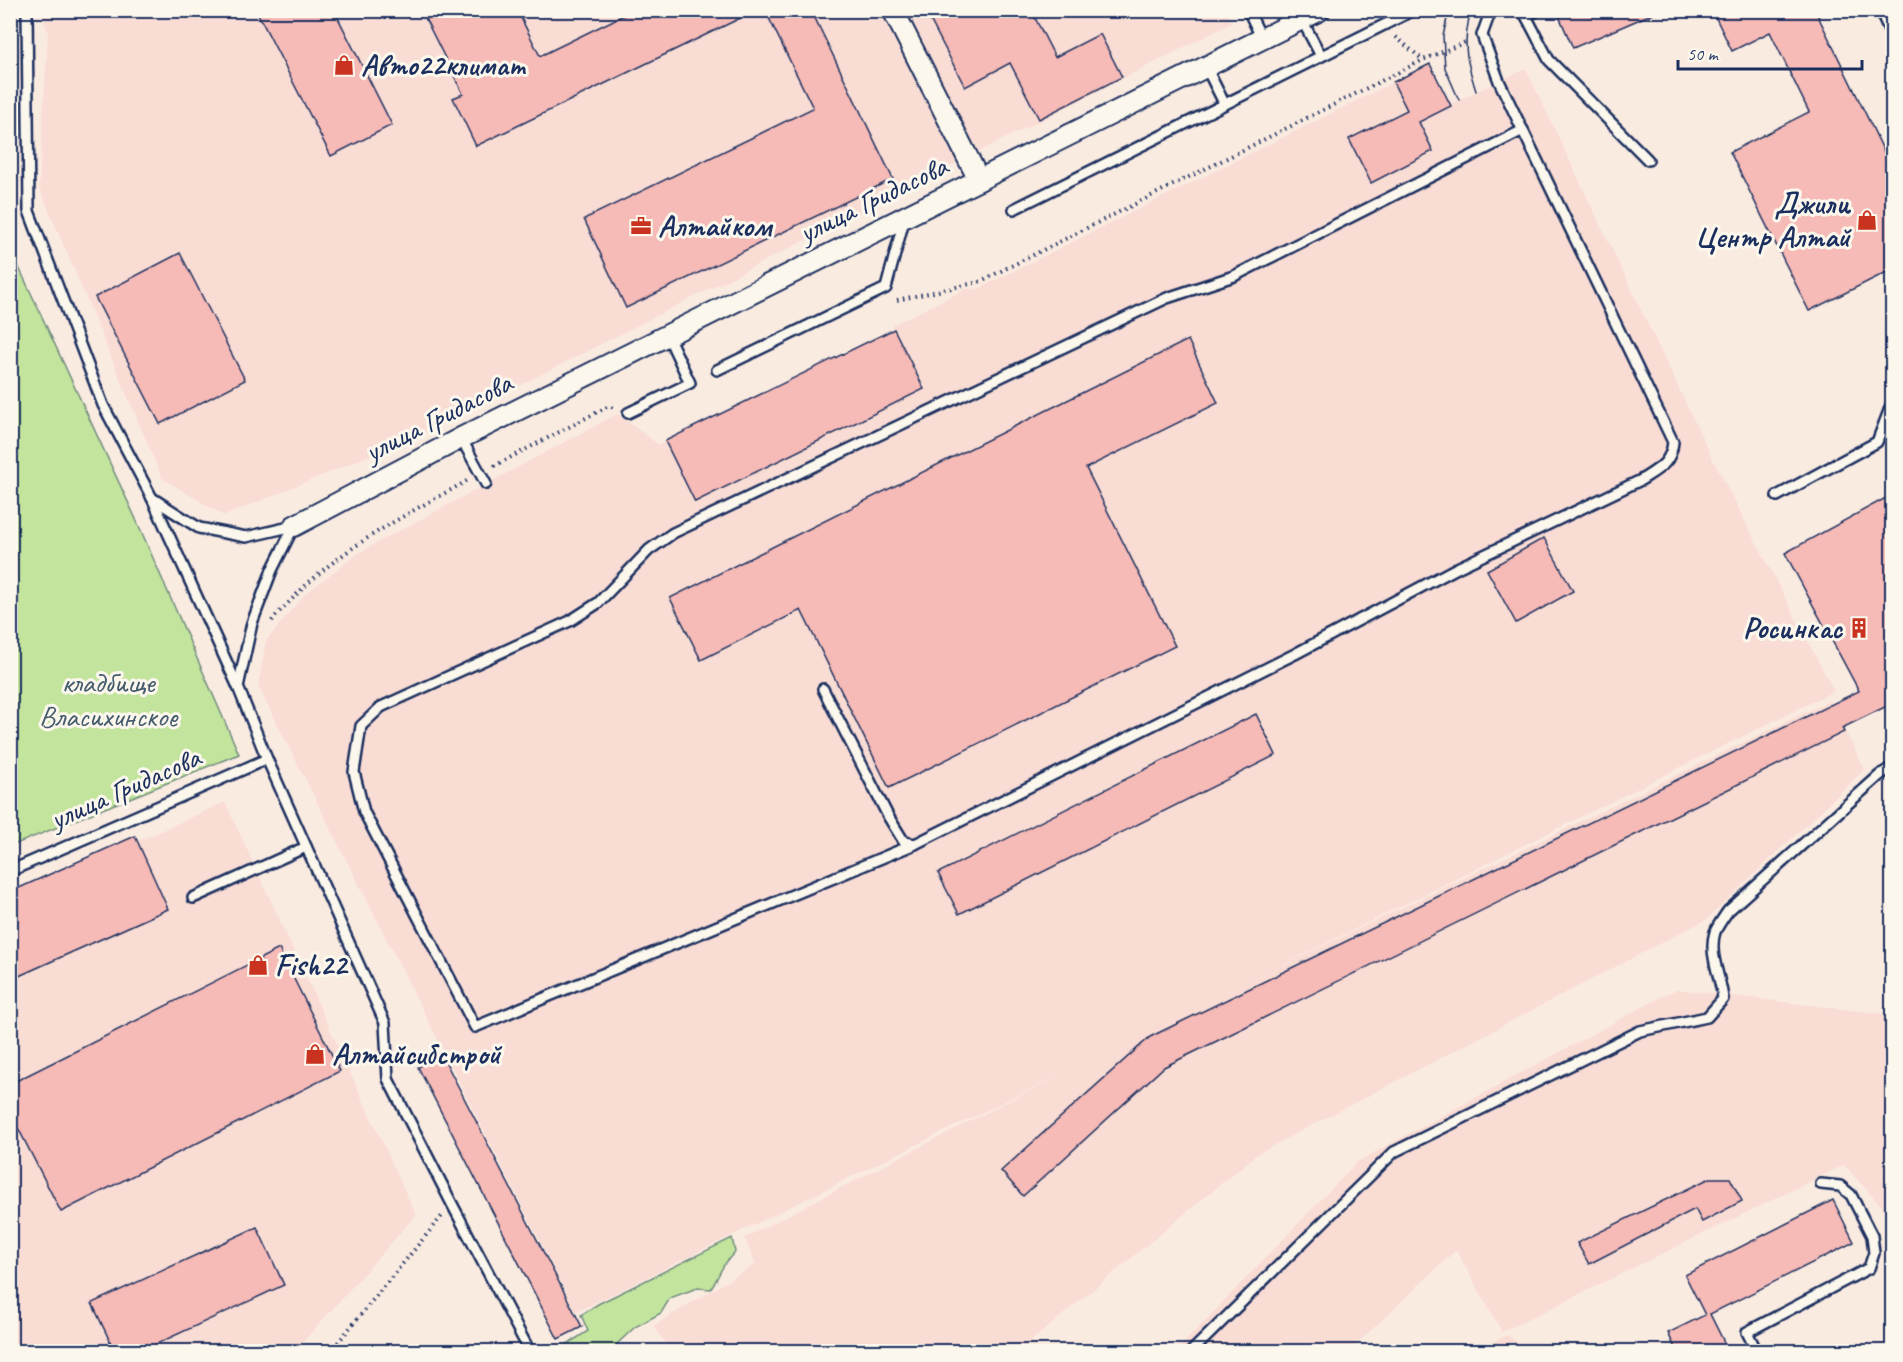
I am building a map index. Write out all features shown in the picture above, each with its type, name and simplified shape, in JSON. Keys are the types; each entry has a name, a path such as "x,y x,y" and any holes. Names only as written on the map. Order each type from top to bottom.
{"street":[{"path":"893,10 979,180"},
{"name":"улица Гридасова","path":"294,526 461,438 667,334 1320,10"}],"lane":[{"path":"27,10 30,211 104,405 152,498 238,687 267,759 385,1023 388,1078 530,1352"},
{"path":"1248,10 1262,39"},
{"path":"1014,209 1414,10"},
{"path":"1491,10 1482,35 1499,81 1523,130 1673,442 1672,454 1663,465 1641,480 1458,568 1295,654 915,843 475,1027 364,812 354,772 361,726 381,707 570,621 598,603 649,550 673,533 1167,298 1234,276 1523,130"},
{"path":"1538,10 1524,13 1549,60 1648,160"},
{"path":"1880,10 1893,36"},
{"path":"1302,20 1320,56"},
{"path":"1206,67 1224,103"},
{"path":"717,370 886,288 904,218"},
{"path":"628,413 690,383 667,334"},
{"path":"1777,496 1877,442 1893,403"},
{"path":"461,438 486,484"},
{"name":"улица Гридасова","path":"152,498 199,528 237,536 246,537 294,526"},
{"path":"238,687 252,623 272,570 294,526"},
{"path":"823,689 888,816 904,842 915,843"},
{"name":"улица Гридасова","path":"10,871 267,759"},
{"path":"1191,1352 1394,1152 1640,1031 1707,1017 1724,999 1713,956 1715,933 1728,911 1873,781 1893,767"},
{"path":"194,898 306,847"},
{"path":"1757,1352 1747,1332 1869,1268 1874,1253 1872,1236 1851,1195 1840,1186 1821,1184"}],"path":[{"path":"866,298 892,301 979,282 1424,60 1482,35"},
{"path":"270,625 300,591 332,562 407,514 609,406 628,413"},
{"path":"330,1352 452,1204"}],"shaded area":[{"path":"1226,10 1232,23 440,426 224,516 162,478 39,187 48,32 41,11"},
{"path":"1430,64 1450,104 1526,69 1711,456 1834,691 1224,994 1829,701 1865,769 1707,919 1257,1154 1019,1351 672,1351 653,1326 756,1264 744,1238 1077,1066 576,1312 258,686 266,641 305,594 360,552 617,414 659,445 893,329 892,325 966,289 978,289"},
{"path":"225,802 416,1215 295,1351 11,1351 10,899"},
{"path":"1676,989 1892,1015 1892,1214 1890,1215 1844,1165 1502,1332 1456,1250 1349,1351 1175,1352 1357,1162"},
{"path":"1507,1335 1531,1351 1476,1351"}],"green space":[{"name":"кладбище Власихинское","path":"10,248 135,517 239,754 11,846"},
{"path":"732,1238 735,1252 711,1289 697,1288 670,1298 661,1313 635,1327 613,1351 543,1351 542,1348 566,1345 588,1331 581,1315 598,1304"}],"building":[{"path":"256,10 334,10 392,125 331,156"},
{"path":"421,10 517,10 540,56 634,10 757,10 476,146 453,98 463,94"},
{"path":"765,10 811,10 893,179 626,308 584,219 813,108"},
{"path":"925,10 1031,10 1055,57 1100,34 1122,77 1039,119 1010,63 965,87"},
{"path":"1572,10 1661,10 1573,48 1559,16"},
{"path":"1712,10 1815,10 1893,170 1893,269 1809,311 1730,152 1809,112 1770,32 1732,51"},
{"path":"1430,64 1451,106 1419,122 1433,151 1371,183 1349,139 1407,110 1393,82"},
{"path":"180,253 245,380 160,424 95,297"},
{"path":"894,329 924,389 695,502 665,441"},
{"path":"1188,340 1218,403 1086,468 1175,646 889,788 801,610 701,660 670,598"},
{"path":"1893,494 1893,703 1842,728 1844,732 1164,1067 1023,1196 1001,1171 1150,1037 1859,691 1785,553"},
{"path":"1544,538 1573,591 1516,623 1487,570"},
{"path":"1256,714 1276,755 959,914 938,873"},
{"path":"135,836 168,909 10,980 10,892"},
{"path":"279,949 340,1071 61,1212 10,1112 10,1084"},
{"path":"442,1055 582,1327 558,1339 418,1067"},
{"path":"1710,1178 1730,1178 1742,1201 1702,1222 1695,1209 1589,1264 1577,1243"},
{"path":"1833,1200 1854,1242 1710,1314 1729,1352 1677,1352 1668,1333 1705,1315 1685,1275"},
{"path":"257,1227 284,1285 139,1352 115,1352 92,1303"}],"tram line":[{"path":"1449,10 1443,36 1445,68 1459,100"},
{"path":"1471,10 1466,51 1476,91"}],"place":[{"name":"Авто22климат","path":"344,65"},
{"name":"Джили Центр Алтай","path":"1867,220"},
{"name":"Алтайком","path":"641,226"},
{"name":"Росинкас","path":"1859,628"},
{"name":"Fish22","path":"258,965"},
{"name":"Алтайсибстрой","path":"315,1054"}]}
